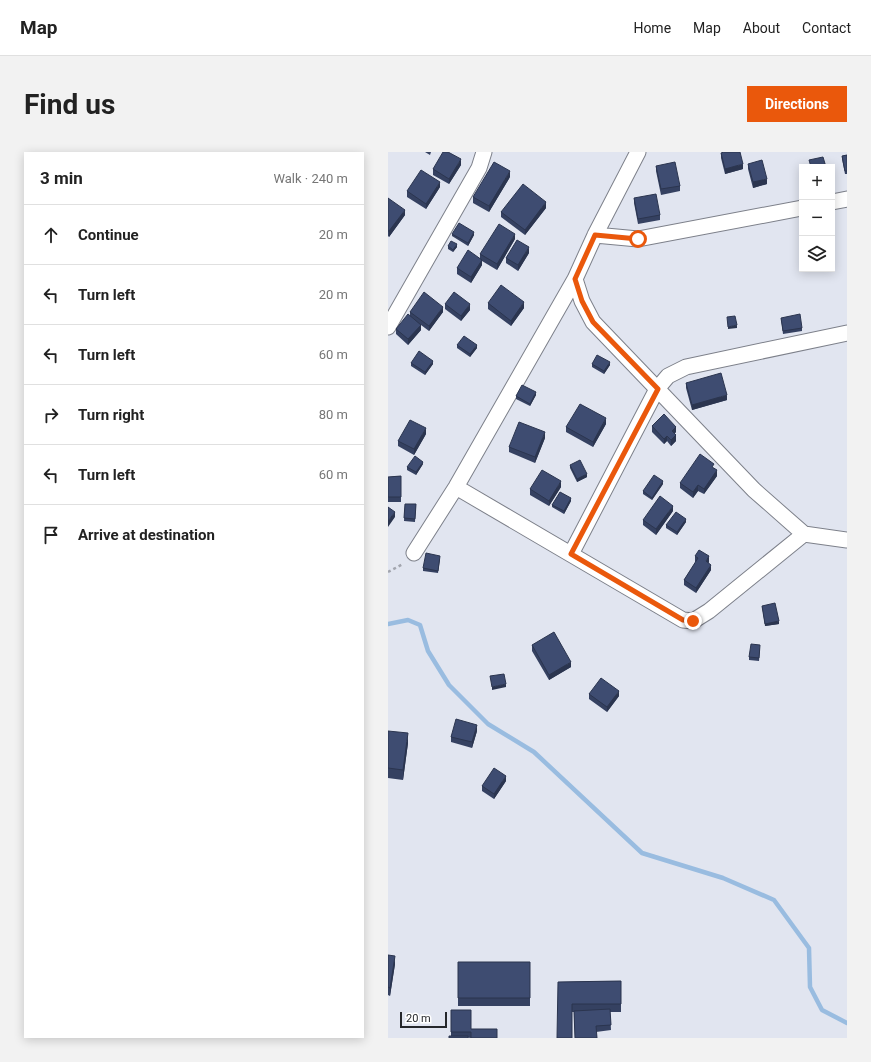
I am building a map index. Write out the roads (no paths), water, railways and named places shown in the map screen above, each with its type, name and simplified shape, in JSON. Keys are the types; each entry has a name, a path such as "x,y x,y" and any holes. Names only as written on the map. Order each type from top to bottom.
{"street":[{"path":"388,327 479,168 484,152"},
{"path":"414,553 456,487 575,279 595,235 638,152"},
{"path":"835,201 847,199"},
{"path":"595,235 638,239 799,209"},
{"path":"575,279 582,301 593,322 754,490 804,534 847,540"},
{"path":"571,554 658,389 668,376 686,367 847,332"},
{"path":"456,487 683,620 693,621 709,611 804,534"}],"waterway":[{"path":"388,624 408,620 420,625 428,651 449,685 488,724 534,752 642,853 723,878 774,900 809,948 810,987 822,1010 847,1023"}]}
